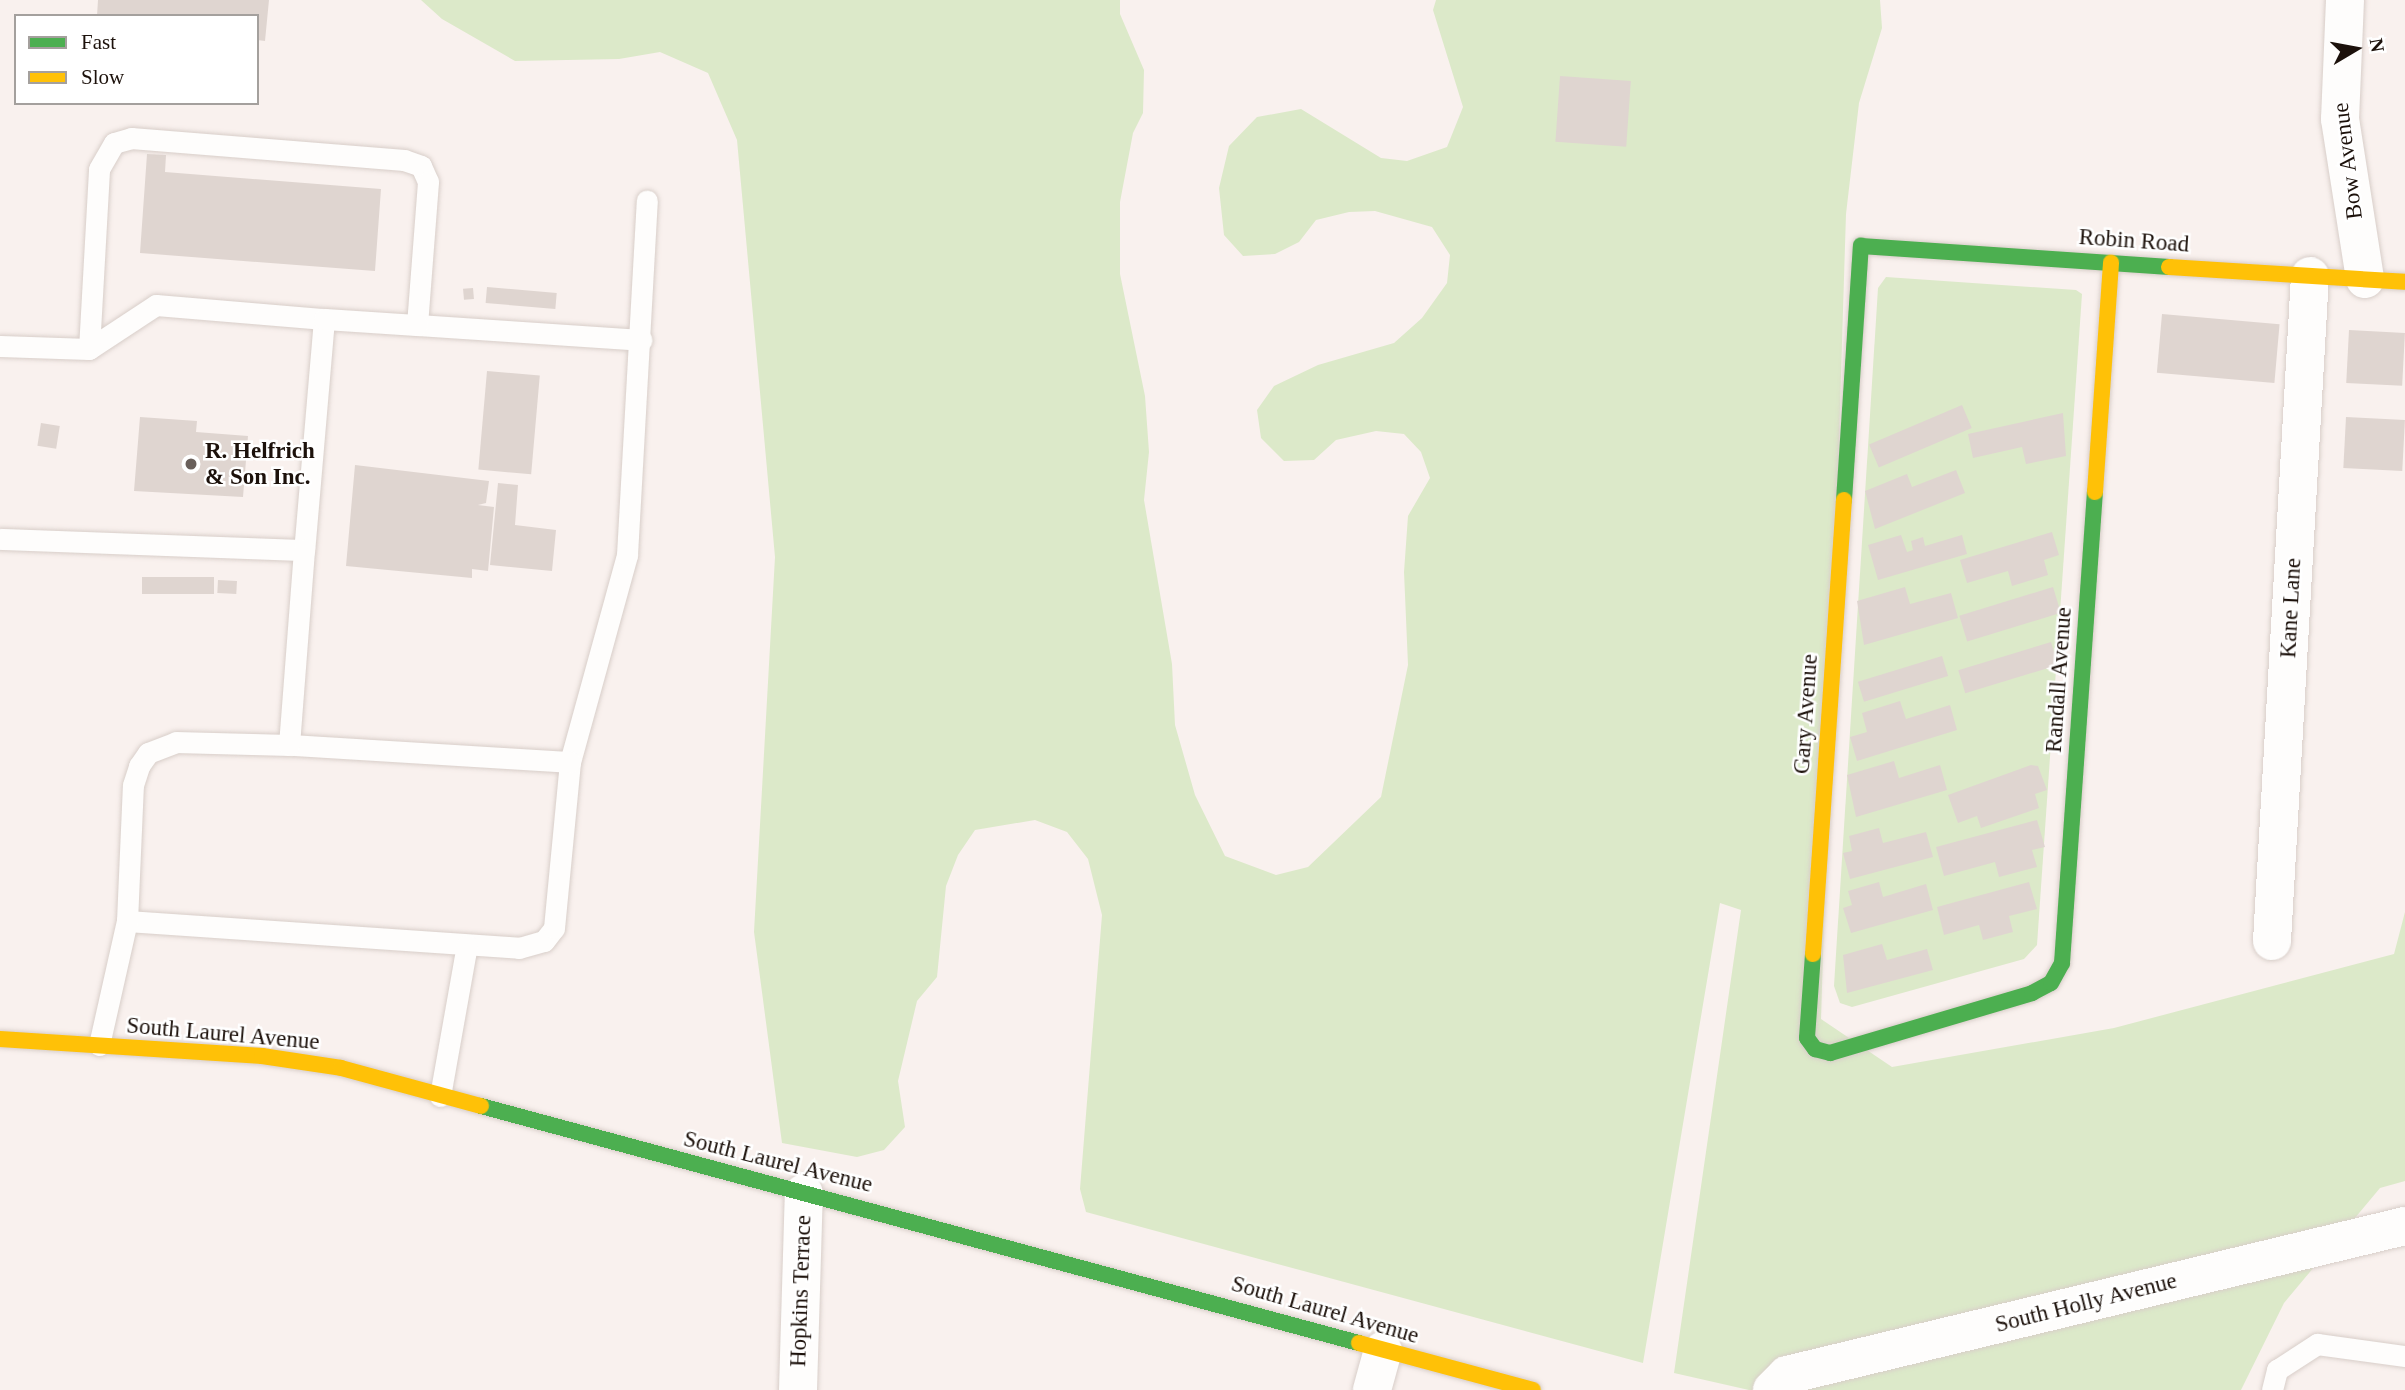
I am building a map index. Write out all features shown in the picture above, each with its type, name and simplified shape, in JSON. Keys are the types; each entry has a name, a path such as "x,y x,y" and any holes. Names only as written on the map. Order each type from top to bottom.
{"street":[{"name":"Bow Avenue","path":"2345,0 2340,119 2365,279"},
{"name":"Robin Road","path":"1861,246 2405,282"},
{"name":"Gary Avenue","path":"1861,246 1807,1038 1815,1049 1830,1053 1942,1017"},
{"name":"Randall Avenue","path":"1942,1017 2032,993 2052,983 2062,962 2112,263"},
{"name":"Kane Lane","path":"2272,941 2310,276"},
{"name":"South Laurel Avenue","path":"0,1039 262,1056 341,1068 1533,1390"},
{"name":"Hopkins Terrace","path":"798,1390 804,1193"},
{"name":"South Holly Avenue","path":"1772,1390 1787,1376 2405,1226"},
{"path":"1372,1390 1383,1350"}],"lane":[{"path":"89,349 99,169 114,143 131,138 404,160 421,166 428,182 417,325"},
{"path":"127,921 467,945 531,947 544,941 554,928 570,762 627,555 641,340 646,201"},
{"path":"0,346 89,349 156,305 641,340"},
{"path":"289,745 324,319"},
{"path":"0,539 304,550"},
{"path":"99,1045 127,921 133,785 148,753 176,742 289,745 570,762"},
{"path":"440,1096 467,945"},
{"path":"2272,1390 2277,1370 2317,1344 2405,1356"}],"green space":[{"path":"421,0 1120,0 1120,14 1144,70 1143,113 1133,133 1120,202 1120,274 1145,396 1149,452 1144,500 1172,664 1175,725 1195,795 1225,856 1276,875 1308,867 1381,797 1408,665 1404,572 1408,516 1430,478 1421,452 1404,434 1376,431 1336,440 1314,460 1284,461 1261,438 1257,410 1274,386 1318,365 1394,343 1422,318 1447,283 1450,255 1432,227 1375,211 1349,212 1316,220 1299,242 1275,254 1243,256 1224,235 1219,188 1229,146 1257,117 1301,109 1381,158 1407,161 1447,147 1463,107 1433,10 1436,0 1880,0 1882,28 1859,103 1846,214 1821,1019 1892,1067 2114,1028 2394,954 2405,912 2405,1181 2380,1188 2284,1303 2241,1390 1749,1390 1674,1373 1741,910 1720,903 1643,1363 1086,1212 1080,1189 1102,915 1088,859 1067,832 1035,820 975,830 958,855 946,886 937,977 917,1001 898,1081 905,1127 884,1150 857,1157 782,1143 754,932 775,557 737,140 708,73 660,52 619,59 515,61 442,19"},
{"path":"1886,277 2076,290 2082,294 2037,945 2024,959 1852,1007 1840,1003 1834,986 1878,288"}],"building":[{"path":"98,0 269,0 265,41 259,40 259,14 97,14"},
{"path":"1560,76 1631,81 1626,147 1555,142"},
{"path":"147,154 166,155 165,172 381,189 375,271 140,253"},
{"path":"487,287 557,293 555,309 486,303"},
{"path":"473,288 474,299 464,300 463,289"},
{"path":"2162,314 2280,324 2274,383 2157,373"},
{"path":"2349,330 2405,333 2402,386 2346,383"},
{"path":"487,371 540,376 531,474 478,470"},
{"path":"1962,405 1972,428 1879,467 1869,444"},
{"path":"2063,413 2066,456 2026,464 2022,447 1973,458 1968,434"},
{"name":"R. Helfrich & Son Inc.","path":"140,417 197,421 196,432 248,436 243,497 134,491"},
{"path":"2346,417 2405,420 2402,471 2343,468"},
{"path":"41,423 60,426 56,449 37,446"},
{"path":"355,465 489,481 486,503 478,505 494,507 488,571 472,569 472,578 346,566"},
{"path":"1956,470 1965,493 1875,529 1865,491 1907,474 1912,487"},
{"path":"498,483 518,485 515,525 556,530 552,571 490,565"},
{"path":"2052,532 2059,555 2044,560 2048,575 2012,586 2008,571 1967,583 1960,560"},
{"path":"1901,535 1907,552 1913,550 1911,541 1923,537 1925,546 1962,535 1967,554 1878,580 1868,545"},
{"path":"142,577 214,577 214,594 142,594"},
{"path":"218,580 237,581 236,594 217,593"},
{"path":"1905,587 1910,604 1951,593 1958,618 1864,645 1857,601"},
{"path":"2053,587 2061,613 1967,641 1959,616"},
{"path":"2051,642 2058,665 1965,693 1958,670"},
{"path":"1942,656 1948,676 1864,702 1858,682"},
{"path":"1900,701 1906,719 1950,705 1957,730 1857,761 1850,737 1867,732 1862,713"},
{"path":"1894,761 1899,778 1940,765 1947,790 1856,817 1847,775"},
{"path":"2031,765 2038,766 2047,790 2035,794 2039,808 1981,828 1977,816 1958,823 1948,795"},
{"path":"2037,820 2045,847 2032,850 2037,867 1999,877 1995,862 1944,876 1936,847"},
{"path":"1879,828 1883,843 1926,832 1933,857 1850,879 1843,853 1852,851 1849,836"},
{"path":"1879,882 1883,897 1926,884 1933,910 1851,933 1843,908 1852,905 1848,891"},
{"path":"2029,882 2037,909 2009,916 2013,932 1983,940 1979,925 1944,935 1937,907"},
{"path":"1882,944 1887,960 1927,949 1933,970 1847,993 1843,955"}],"traffic: fast":[{"path":"1844,500 1861,246 2169,267"},
{"path":"1813,954 1807,1038 1815,1049 1830,1053 2032,993 2051,983 2062,963 2095,492"},
{"path":"481,1106 1359,1343"}],"traffic: slow":[{"path":"2095,492 2111,263"},
{"path":"2169,267 2405,282"},
{"path":"1813,954 1844,500"},
{"path":"0,1039 262,1056 341,1068 481,1106"},
{"path":"1359,1343 1533,1390"}],"place":[{"name":"R. Helfrich & Son Inc.","path":"191,464"}]}
